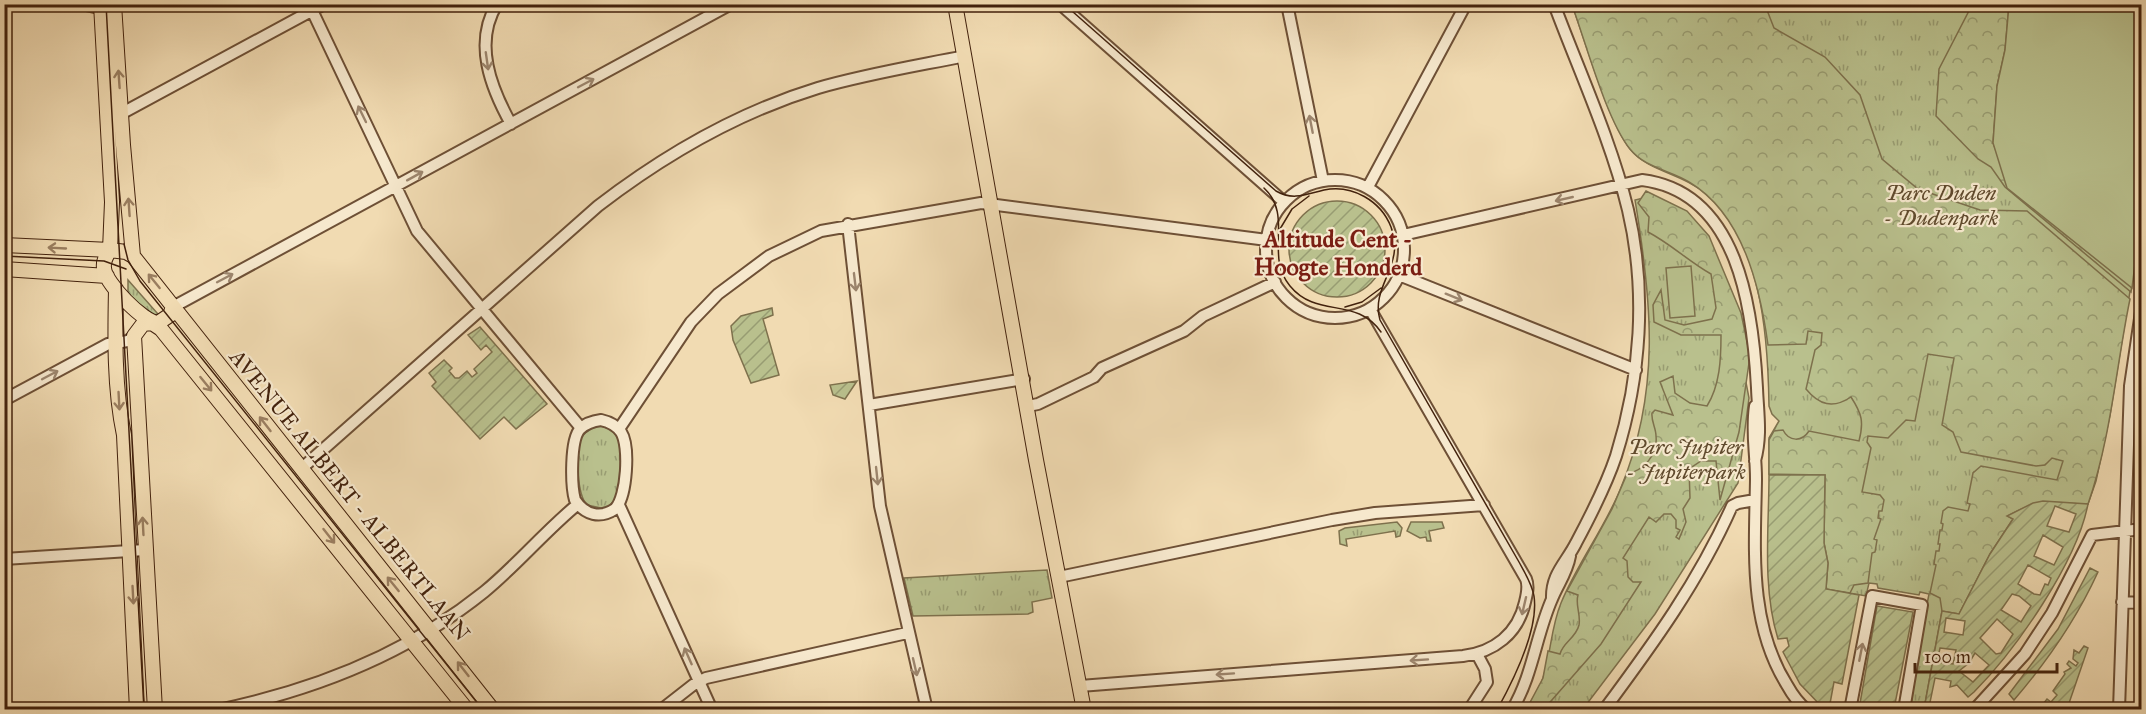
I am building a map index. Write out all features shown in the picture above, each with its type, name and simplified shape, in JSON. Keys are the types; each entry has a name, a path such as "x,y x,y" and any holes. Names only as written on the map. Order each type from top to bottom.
{"main road":[{"path":"955,4 1084,710"},
{"path":"108,7 122,114 133,256"},
{"path":"4,269 107,276 104,266 110,250 112,202 107,118 108,7"},
{"path":"4,245 110,250 126,252 133,256"},
{"name":"AVENUE ALBERT - ALBERTLAAN","path":"133,256 494,710"},
{"name":"AVENUE ALBERT - ALBERTLAAN","path":"107,276 139,315 161,329 467,710"},
{"path":"116,289 117,342 138,551 153,640 155,710"},
{"path":"137,710 138,551 134,336 143,324 166,320 173,307"}],"street":[{"path":"82,4 108,7"},
{"path":"107,118 122,114 311,8 324,4"},
{"path":"497,4 485,40 486,62 510,124"},
{"path":"706,4 711,15"},
{"path":"173,307 730,4"},
{"path":"1287,4 1323,181"},
{"path":"1368,187 1466,4"},
{"path":"1512,710 1524,685 1552,599 1568,568 1570,555 1600,496 1615,458 1636,369 1640,326 1633,236 1621,186 1554,4"},
{"path":"1063,5 1284,202"},
{"path":"311,8 417,231 581,428"},
{"path":"301,469 598,206 637,177 697,141 744,118 818,88 965,57"},
{"path":"1403,235 1642,180 1674,188 1697,203 1715,222 1729,250 1747,301 1756,354 1760,442 1755,461 1755,501 1758,606 1762,628 1772,657 1805,709"},
{"path":"1323,181 1349,181 1368,187 1390,207 1403,235 1404,253 1399,275 1382,300 1370,309 1341,317 1317,316 1299,308 1275,282 1268,263 1267,240 1275,215 1284,202 1299,189 1323,181"},
{"path":"619,429 690,324 718,294 741,274 797,241 821,231 848,224 981,203 1267,240"},
{"path":"848,224 880,506 907,633 927,710"},
{"path":"1399,275 1636,369"},
{"path":"1028,406 1038,404 1094,377 1102,368 1135,351 1155,345 1184,331 1203,316 1275,282"},
{"path":"2118,710 2130,386 2142,305"},
{"path":"1080,686 1477,654 1497,645 1519,622 1528,584 1526,579 1370,309"},
{"path":"4,400 95,351 117,342 128,341 134,336"},
{"path":"868,405 1023,379"},
{"path":"602,420 619,429 625,448 624,494 619,505 610,512 597,515 586,512 578,504 573,493 574,446 581,428 591,422 602,420"},
{"path":"1604,710 1678,609 1699,575 1732,506 1738,502 1755,501"},
{"path":"219,710 294,692 339,676 411,640 457,612 508,572 578,504"},
{"path":"619,505 712,710"},
{"path":"1059,578 1332,520 1375,513 1484,505"},
{"path":"1974,710 2031,646 2052,613 2092,535 2142,529"},
{"path":"4,559 138,551"},
{"path":"1850,710 1872,596 1922,605 1904,710"},
{"path":"2122,602 2142,603"},
{"path":"661,710 699,681 907,633"},
{"path":"1469,710 1488,677 1477,654"}],"green space":[{"name":"Parc Duden - Dudenpark","path":"1572,5 2141,5 2141,241 2137,248 2110,415 2096,481 2088,504 2039,503 2020,509 2008,516 2013,519 1966,598 1942,611 1924,709 1907,709 1929,594 1920,592 1919,595 1878,588 1877,584 1869,583 1866,596 1826,589 1828,563 1824,543 1825,475 1769,474 1769,438 1779,421 1772,414 1769,406 1767,349 1763,319 1749,261 1737,234 1721,210 1701,190 1637,156 1621,136 1605,100"},
{"name":"Parc Duden - Dudenpark","path":"1572,5 1765,5 1774,28 1825,57 1860,95 1882,159 1918,189 1980,210 2027,211 2130,299 2108,428 2088,504 2039,503 2020,509 2008,516 2013,519 1990,554 1959,614 1942,611 1940,598 1930,593 1936,565 1934,564 1936,551 1939,551 1943,511 1948,507 1968,511 1970,504 1967,503 1973,473 1981,466 2057,480 2063,461 2052,458 2045,465 2036,466 1961,452 1953,432 1942,425 1954,358 1928,354 1915,421 1906,420 1888,438 1868,436 1867,442 1871,448 1862,492 1880,495 1884,500 1882,511 1879,511 1878,518 1881,519 1874,539 1877,540 1875,552 1872,553 1868,583 1854,585 1850,593 1826,589 1828,563 1824,543 1825,475 1769,474 1769,440 1774,431 1783,430 1789,437 1796,439 1803,437 1809,431 1859,441 1862,423 1858,408 1851,397 1838,403 1827,404 1816,399 1806,389 1815,350 1821,345 1822,333 1808,331 1806,344 1768,345 1754,276 1736,232 1708,196 1682,178 1643,160 1630,149 1621,136 1605,100"},
{"path":"1972,5 2009,5 2005,50 1997,86 1993,143 2004,171 2141,241 2137,248 2131,292 2005,187 1991,167 1978,159 1936,116 1939,69"},
{"path":"2009,5 2141,5 2142,241 2137,248 2132,288 2007,188 1993,143 1997,86 2005,50"},
{"path":"1646,191 1687,211 1709,236 1741,313 1750,356 1739,432 1720,500 1716,461 1701,461 1689,469 1690,498 1683,509 1686,522 1679,539 1676,537 1680,530 1676,528 1676,520 1671,514 1664,514 1656,522 1649,517 1623,558 1627,561 1628,577 1633,582 1641,582 1601,644 1544,709 1526,710 1543,678 1548,651 1560,654 1579,625 1578,595 1567,591 1612,509 1627,474 1639,469 1649,461 1655,449 1656,433 1652,413 1655,410 1673,415 1660,382 1673,376 1675,393 1690,403 1707,406 1717,381 1721,335 1681,335 1654,322 1653,305 1661,290 1665,320 1684,325 1712,319 1716,308 1711,274 1648,232 1649,217 1638,203"},
{"name":"Parc Jupiter - Jupiterpark","path":"1643,198 1703,240 1733,315 1749,398 1738,483 1655,614 1583,709 1526,710 1543,678 1561,603 1620,490 1633,454 1642,418 1647,382 1649,311 1635,200"},
{"path":"1337,201 1355,205 1371,215 1381,231 1385,249 1381,267 1371,283 1355,293 1337,297 1319,293 1303,283 1293,267 1289,249 1293,231 1303,215 1319,205"},
{"path":"1691,266 1695,316 1670,318 1666,268"},
{"path":"128,280 158,314 151,316 128,295"},
{"path":"772,308 773,315 763,319 779,375 751,383 733,340 731,326 741,316"},
{"path":"480,327 547,404 516,429 504,417 480,439 432,386 436,382 429,373 444,360 452,368 449,371 455,378 459,378 467,371 472,377 477,373 474,369 492,352 486,345 481,350 468,335"},
{"path":"857,381 845,399 833,395 830,385"},
{"path":"597,426 606,427 613,432 617,437 620,451 616,497 611,504 601,508 587,505 581,492 578,473 581,438"},
{"path":"1769,475 1825,475 1824,543 1828,563 1826,589 1859,595 1842,684 1834,682 1829,709 1824,709 1800,684 1783,652 1789,646 1787,638 1778,639 1768,579"},
{"path":"2043,501 2088,504 2082,527 2058,578 2026,629 1974,692 1968,697 1957,685 1950,687 1951,681 1935,678 1929,707 1943,709 1924,709 1942,611 1959,614 1990,554 2013,519 2007,516 2033,503","holes":["2055,506 2076,514 2069,532 2047,526","2043,535 2063,547 2054,565 2034,556","2028,565 2051,578 2040,595 2018,584","2012,594 2019,596 2031,606 2021,622 2001,610","1946,618 1965,621 1963,635 1944,632","1997,619 2013,634 2001,653 1996,654 1980,638","1940,648 1956,650 1953,664 1937,662","1975,653 1989,665 1973,682 1959,671 1969,663"]},
{"path":"1397,522 1402,528 1400,536 1396,537 1395,531 1346,539 1347,546 1340,544 1339,531 1345,528"},
{"path":"1411,522 1442,522 1444,528 1429,531 1431,541 1427,541 1426,537 1420,538 1407,531"},
{"path":"2090,568 2098,572 2072,621 2040,668 2014,700 2009,694 2058,629"},
{"path":"1047,570 1052,598 1032,602 1033,612 1028,614 913,616 904,578"},
{"path":"1877,606 1913,612 1894,709 1859,709"},
{"path":"2084,646 2088,648 2067,709 2040,708 2047,699 2051,702 2057,695 2053,691 2065,674 2064,672 2071,668 2067,664 2069,661 2076,666 2078,663 2073,659 2074,650 2079,653"}],"tram line":[{"path":"106,4 144,710"},
{"path":"1064,4 1276,191 1288,196 1335,189 1355,192 1373,202 1386,218 1391,227 1394,253 1380,296 1378,308 1380,320 1519,562 1534,596 1535,609 1529,639 1497,710"},
{"path":"1264,188 1273,199 1277,211 1279,262 1290,286 1312,302 1360,314 1371,321 1381,332"},
{"path":"1280,229 1292,209 1309,196"},
{"path":"124,244 128,260 140,281 483,710"},
{"path":"4,256 104,261 126,269"},
{"path":"1345,307 1362,302 1381,288"}],"district":[{"name":"Altitude Cent - Hoogte Honderd","path":"1338,253"}]}
